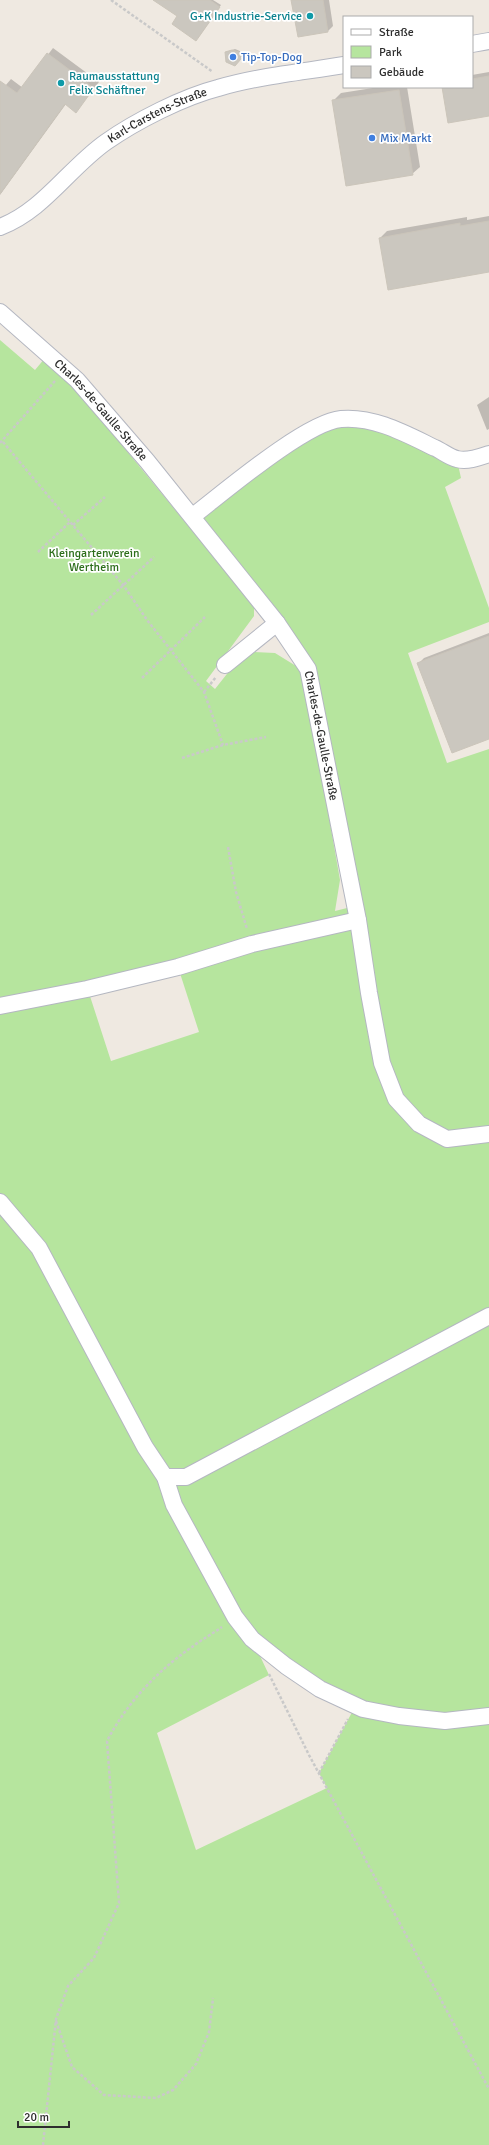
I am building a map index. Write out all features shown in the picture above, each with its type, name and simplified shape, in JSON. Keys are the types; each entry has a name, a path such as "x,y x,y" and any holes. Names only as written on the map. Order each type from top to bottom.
{"street":[{"path":"473,44 489,41"},
{"name":"Karl-Carstens-Straße","path":"0,227 31,210 105,143 138,121 217,88 232,84 343,65"},
{"name":"Charles-de-Gaulle-Straße","path":"0,312 65,369 142,456 193,516 277,623 308,669 358,920 382,1063 396,1099 419,1124 447,1139 489,1134"},
{"path":"193,516 318,425 340,419 369,420 395,429 457,460 477,458 489,454"},
{"path":"225,665 277,623"},
{"path":"0,1006 88,990 178,967 252,944 358,920"},
{"path":"0,1202 39,1248 145,1447 165,1477 174,1505 235,1617 252,1640 320,1690 363,1709 399,1716 445,1721 489,1716"},
{"path":"165,1477 186,1477 489,1316"}],"path":[{"path":"111,0 232,84"},
{"path":"65,369 2,443 124,586 204,692 223,744"},
{"path":"73,525 105,497"},
{"path":"38,552 70,522"},
{"path":"91,615 154,557"},
{"path":"142,678 172,651 205,617"},
{"path":"182,758 223,744 266,737"},
{"path":"228,847 236,892 252,944"},
{"path":"43,2145 56,2019 68,1986 94,1958 118,1903 107,1741 118,1720 139,1693 191,1647 235,1617"},
{"path":"266,1668 319,1773 489,2089"},
{"path":"319,1773 356,1705"},
{"path":"56,2019 72,2067 104,2095 156,2098 173,2090 196,2064 208,2032 213,1998"}],"green space":[{"name":"Kleingartenverein Wertheim","path":"0,340 35,370 45,358 85,400 254,606 254,616 206,681 215,689 238,660 252,652 275,653 296,666 305,680 340,880 335,911 355,906 308,669 197,521 318,425 369,420 457,460 461,478 445,487 489,608 489,622 408,653 447,763 489,749 489,2145 0,2145","holes":["178,967 199,1032 111,1061 88,990","253,1641 356,1705 319,1773 327,1788 196,1850 157,1733 269,1675"]}],"building":[{"path":"153,0 210,0 220,7 196,41 172,24 177,16"},
{"name":"G+K Industrie-Service","path":"291,0 323,0 328,32 298,37"},
{"name":"Tip-Top-Dog","path":"232,50 239,52 241,59 235,66 226,62 225,52"},
{"path":"47,53 94,88 76,113 65,104 0,194 0,81 17,93"},
{"path":"489,76 489,116 448,123 442,88 473,88 473,79"},
{"name":"Mix Markt","path":"399,90 413,175 346,186 332,100"},
{"path":"489,221 489,272 388,290 379,238 460,223 460,226"},
{"path":"489,636 489,739 452,753 417,663"}],"place":[{"name":"G+K Industrie-Service","path":"310,16"},
{"name":"Tip-Top-Dog","path":"233,57"},
{"name":"Raumausstattung Felix Schäftner","path":"61,83"},
{"name":"Mix Markt","path":"372,138"}]}
